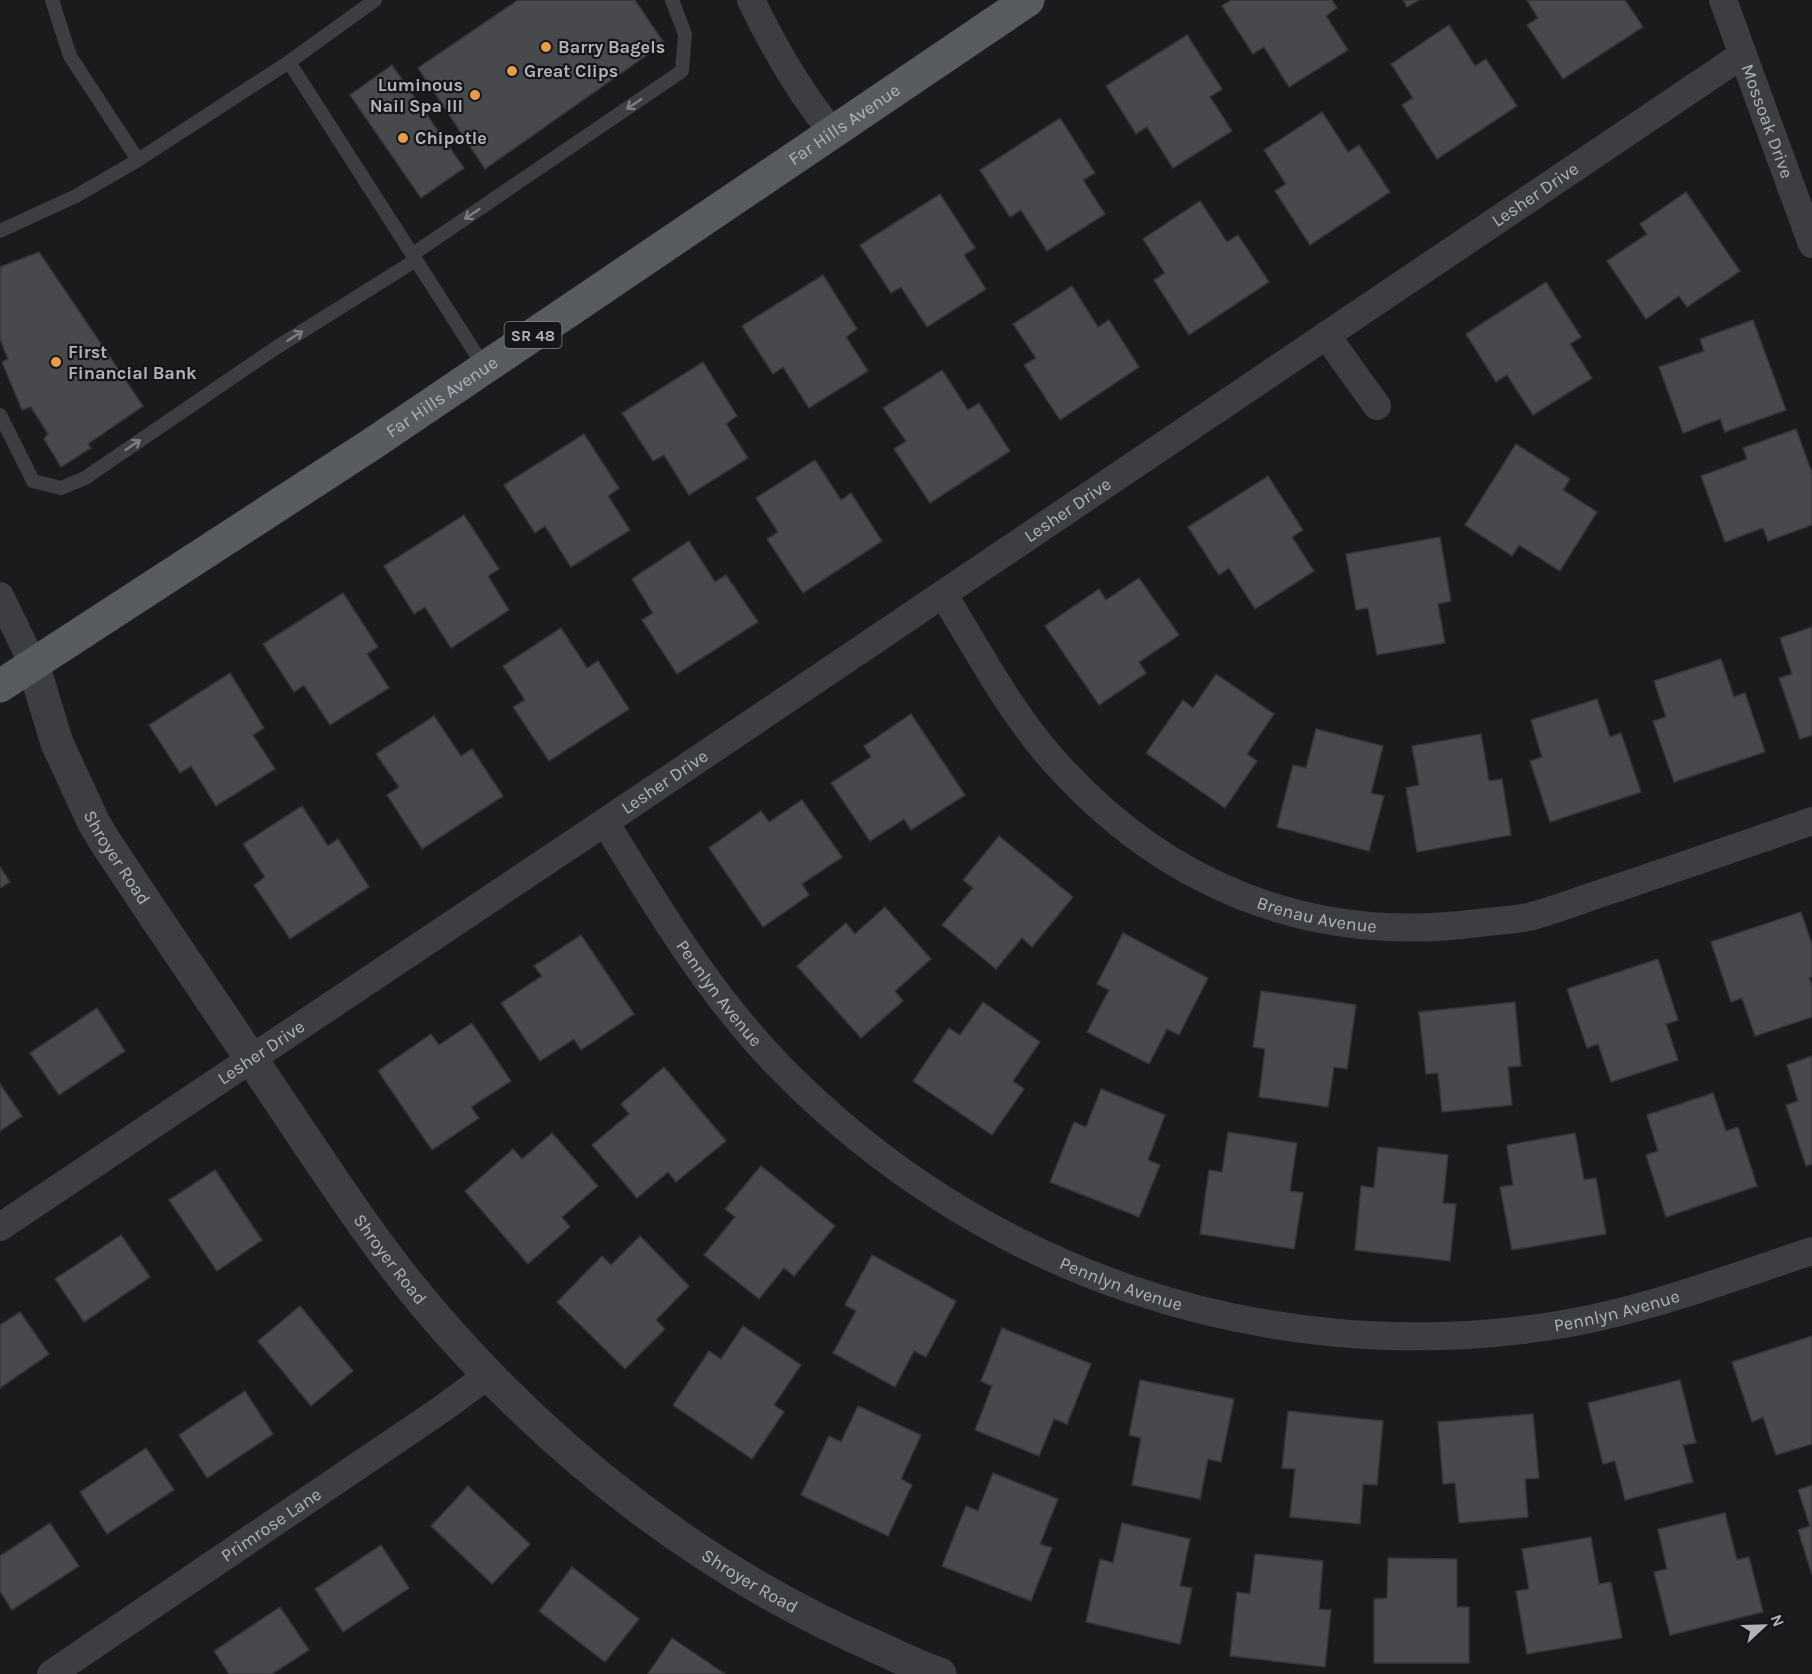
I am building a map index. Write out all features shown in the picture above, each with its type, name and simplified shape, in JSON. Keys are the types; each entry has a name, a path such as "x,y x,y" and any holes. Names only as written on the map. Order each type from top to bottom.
{"main road":[{"name":"Far Hills Avenue","path":"0,686 103,621 485,368 1028,0"}],"street":[{"path":"752,0 774,48 811,106 833,133"},
{"name":"Mossoak Drive","path":"1723,0 1812,244"},
{"name":"Lesher Drive","path":"0,1227 605,822 1742,54"},
{"path":"1326,335 1377,406"},
{"name":"Brenau Avenue","path":"943,594 1012,706 1053,760 1101,809 1149,846 1199,878 1259,903 1315,918 1383,928 1434,928 1528,917 1812,822"},
{"path":"0,596 33,664"},
{"name":"Shroyer Road","path":"33,664 57,743 94,823 368,1232 432,1314 488,1375 575,1457 669,1530 745,1580 836,1629 940,1674"},
{"name":"Pennlyn Avenue","path":"605,822 661,915 717,994 777,1064 831,1117 904,1174 972,1218 1038,1253 1116,1284 1212,1313 1300,1330 1383,1337 1465,1336 1548,1327 1649,1306 1812,1251"},
{"name":"Primrose Lane","path":"51,1674 442,1409 488,1375"}],"lane":[{"path":"52,0 70,56 138,160"},
{"path":"0,231 76,196 138,160 289,62 375,0"},
{"path":"0,415 33,481 61,488 85,478 274,349 415,257 682,71 685,34 672,0"},
{"path":"289,62 485,368"}],"building":[{"path":"518,0 635,0 664,43 485,169 418,68"},
{"path":"1231,0 1332,0 1337,8 1326,16 1348,50 1289,87 1264,47 1253,54 1222,6"},
{"path":"1403,0 1419,0 1407,7"},
{"path":"1527,0 1625,0 1643,27 1563,79 1527,25 1538,18"},
{"path":"1449,25 1475,66 1486,59 1517,106 1437,159 1402,105 1413,98 1391,64"},
{"path":"1187,35 1222,89 1210,97 1232,131 1173,168 1147,127 1136,134 1106,86"},
{"path":"392,65 464,168 421,198 350,95"},
{"path":"1322,112 1348,152 1359,145 1390,192 1310,245 1275,191 1286,184 1264,150"},
{"path":"1060,118 1095,173 1083,180 1105,214 1047,251 1021,210 1010,217 980,170"},
{"path":"1686,192 1740,271 1687,307 1679,296 1646,319 1607,261 1647,234 1640,224"},
{"path":"940,194 975,248 964,255 986,289 927,327 901,287 891,293 860,245"},
{"path":"1200,201 1227,242 1238,235 1269,282 1189,335 1154,280 1165,273 1143,239"},
{"path":"39,252 143,406 88,444 91,448 61,467 44,439 48,434 31,407 22,410 2,362 8,359 0,339 0,267"},
{"path":"823,275 857,329 846,337 868,371 809,408 783,367 773,374 742,326"},
{"path":"1546,282 1581,337 1570,344 1592,378 1533,415 1507,375 1496,382 1466,334"},
{"path":"1072,286 1098,327 1109,320 1139,367 1060,420 1024,365 1036,358 1013,324"},
{"path":"1753,320 1786,410 1725,432 1720,419 1683,433 1659,367 1704,351 1700,339"},
{"path":"703,362 737,416 726,424 748,458 689,495 664,455 653,461 622,413"},
{"path":"942,370 968,410 979,403 1010,451 930,503 894,449 906,441 883,408"},
{"path":"1796,429 1812,473 1812,525 1768,541 1763,528 1725,542 1701,476 1747,459 1743,448"},
{"path":"584,434 619,488 608,496 630,530 571,567 545,526 535,533 504,485"},
{"path":"1516,444 1570,479 1563,490 1597,512 1560,571 1519,545 1512,556 1465,525"},
{"path":"815,460 841,500 851,493 882,541 803,593 767,539 778,532 756,498"},
{"path":"1268,476 1303,530 1292,537 1314,571 1255,609 1229,568 1219,575 1188,527"},
{"path":"464,515 499,569 488,576 509,610 451,648 425,607 414,614 384,566"},
{"path":"1440,537 1451,601 1438,604 1445,643 1377,655 1368,608 1356,610 1346,554"},
{"path":"689,541 715,582 726,575 758,622 677,674 642,620 653,613 632,579"},
{"path":"1139,578 1179,635 1139,662 1146,673 1099,705 1045,626 1099,589 1106,600"},
{"path":"343,593 378,647 367,654 389,688 330,725 304,685 294,692 263,644"},
{"path":"1812,627 1812,735 1800,739 1779,678 1792,674 1780,638"},
{"path":"561,628 587,668 598,661 629,709 549,761 513,707 525,700 503,666"},
{"path":"1721,659 1734,697 1745,693 1765,752 1674,782 1653,721 1666,717 1654,681"},
{"path":"230,673 264,728 253,735 275,769 216,806 191,766 180,773 149,725"},
{"path":"1216,674 1274,714 1247,754 1257,761 1225,808 1146,753 1183,700 1193,708"},
{"path":"1597,699 1610,737 1621,733 1641,792 1550,822 1530,761 1542,757 1531,720"},
{"path":"911,714 965,795 911,830 904,819 870,841 831,783 871,757 864,746"},
{"path":"434,716 461,756 472,749 503,796 422,849 387,795 399,787 376,754"},
{"path":"1316,729 1383,746 1371,793 1384,796 1369,851 1277,827 1293,765 1306,768"},
{"path":"1481,734 1489,781 1502,779 1511,835 1417,852 1406,788 1419,785 1412,746"},
{"path":"802,800 842,857 802,884 809,895 763,927 709,848 761,811 769,822"},
{"path":"302,806 328,846 338,839 369,887 290,939 254,885 265,877 243,844"},
{"path":"999,836 1073,897 1032,947 1022,938 996,969 942,925 973,888 963,880"},
{"path":"0,867 10,882 0,888"},
{"path":"885,907 931,959 895,991 903,1001 861,1038 797,966 846,923 855,934"},
{"path":"1801,912 1812,944 1812,977 1809,978 1812,985 1812,1017 1755,1036 1742,998 1731,1002 1711,942"},
{"path":"1123,933 1208,978 1179,1035 1167,1029 1149,1064 1087,1032 1109,990 1097,984"},
{"path":"581,935 634,1014 581,1050 574,1039 540,1061 501,1003 542,976 534,966"},
{"path":"1658,959 1678,1020 1666,1024 1678,1060 1611,1082 1598,1044 1587,1048 1567,989"},
{"path":"1261,991 1356,1005 1347,1069 1334,1067 1328,1107 1259,1097 1265,1049 1253,1047"},
{"path":"983,1002 1040,1042 1013,1081 1024,1089 992,1135 913,1081 949,1028 960,1035"},
{"path":"1515,1002 1521,1066 1508,1067 1512,1105 1442,1112 1438,1073 1426,1074 1419,1012"},
{"path":"97,1008 125,1051 59,1095 30,1053"},
{"path":"472,1023 511,1081 471,1107 479,1118 432,1150 378,1071 431,1034 439,1045"},
{"path":"1812,1056 1812,1164 1806,1166 1786,1105 1798,1101 1787,1065"},
{"path":"664,1067 726,1141 676,1182 668,1172 637,1198 592,1145 629,1114 621,1104"},
{"path":"0,1084 22,1116 0,1131"},
{"path":"1101,1089 1165,1115 1148,1160 1160,1165 1139,1217 1050,1182 1074,1122 1086,1127"},
{"path":"1713,1093 1726,1131 1738,1127 1757,1186 1666,1217 1646,1155 1658,1151 1647,1115"},
{"path":"1228,1132 1297,1143 1290,1191 1303,1193 1294,1249 1200,1234 1209,1170 1222,1172"},
{"path":"552,1133 598,1186 562,1217 570,1227 528,1264 465,1191 513,1149 522,1159"},
{"path":"1575,1133 1584,1180 1596,1178 1606,1234 1512,1250 1500,1187 1513,1185 1507,1145"},
{"path":"1378,1147 1448,1155 1443,1203 1456,1204 1450,1261 1355,1250 1361,1186 1374,1188"},
{"path":"761,1166 835,1226 794,1276 784,1268 759,1299 704,1255 735,1217 725,1209"},
{"path":"215,1170 262,1240 217,1271 169,1200"},
{"path":"121,1235 150,1277 84,1322 55,1279"},
{"path":"640,1236 689,1286 656,1320 665,1329 625,1369 557,1302 602,1256 611,1265"},
{"path":"872,1255 956,1301 926,1357 914,1351 895,1387 833,1353 856,1311 845,1305"},
{"path":"300,1306 353,1371 311,1406 258,1341"},
{"path":"20,1312 49,1354 0,1388 0,1325"},
{"path":"743,1326 801,1365 774,1405 784,1412 752,1459 673,1405 709,1351 721,1359"},
{"path":"1002,1328 1091,1364 1067,1424 1054,1419 1039,1456 975,1430 992,1386 981,1381"},
{"path":"1812,1336 1812,1444 1776,1455 1763,1417 1752,1422 1732,1362"},
{"path":"1140,1380 1234,1399 1221,1462 1208,1459 1200,1499 1132,1485 1141,1438 1129,1435"},
{"path":"1680,1380 1696,1443 1683,1445 1693,1482 1625,1500 1615,1461 1603,1464 1588,1403"},
{"path":"245,1391 273,1434 207,1478 179,1435"},
{"path":"858,1406 921,1435 901,1479 912,1485 888,1536 801,1495 829,1436 841,1442"},
{"path":"1288,1411 1383,1421 1377,1485 1363,1484 1360,1524 1290,1517 1295,1469 1282,1468"},
{"path":"1533,1414 1539,1478 1525,1479 1528,1517 1459,1523 1455,1483 1443,1484 1438,1422"},
{"path":"146,1448 174,1490 107,1534 80,1492"},
{"path":"993,1473 1058,1499 1040,1544 1052,1548 1031,1601 942,1566 966,1506 978,1511"},
{"path":"1812,1485 1812,1575 1798,1530 1810,1526 1798,1490"},
{"path":"468,1486 530,1544 492,1584 431,1526"},
{"path":"1725,1513 1737,1560 1749,1557 1763,1612 1670,1635 1654,1572 1667,1569 1658,1529"},
{"path":"50,1523 79,1566 12,1610 0,1591 0,1556"},
{"path":"1122,1523 1190,1539 1180,1586 1192,1588 1180,1644 1086,1622 1100,1559 1113,1563"},
{"path":"1591,1537 1599,1584 1611,1582 1622,1638 1527,1654 1516,1591 1529,1589 1522,1549"},
{"path":"381,1545 409,1588 343,1632 315,1589"},
{"path":"1255,1554 1323,1561 1319,1609 1331,1610 1325,1667 1230,1656 1237,1592 1250,1594"},
{"path":"1388,1558 1457,1559 1457,1607 1469,1607 1469,1663 1374,1663 1374,1599 1387,1598"},
{"path":"572,1567 639,1619 605,1662 539,1611"},
{"path":"280,1607 309,1650 272,1674 229,1674 214,1651"},
{"path":"672,1638 725,1674 648,1674"}],"place":[{"name":"Barry Bagels","path":"546,47"},
{"name":"Great Clips","path":"512,71"},
{"name":"Luminous Nail Spa III","path":"475,95"},
{"name":"Chipotle","path":"403,138"},
{"name":"First Financial Bank","path":"56,362"}]}
